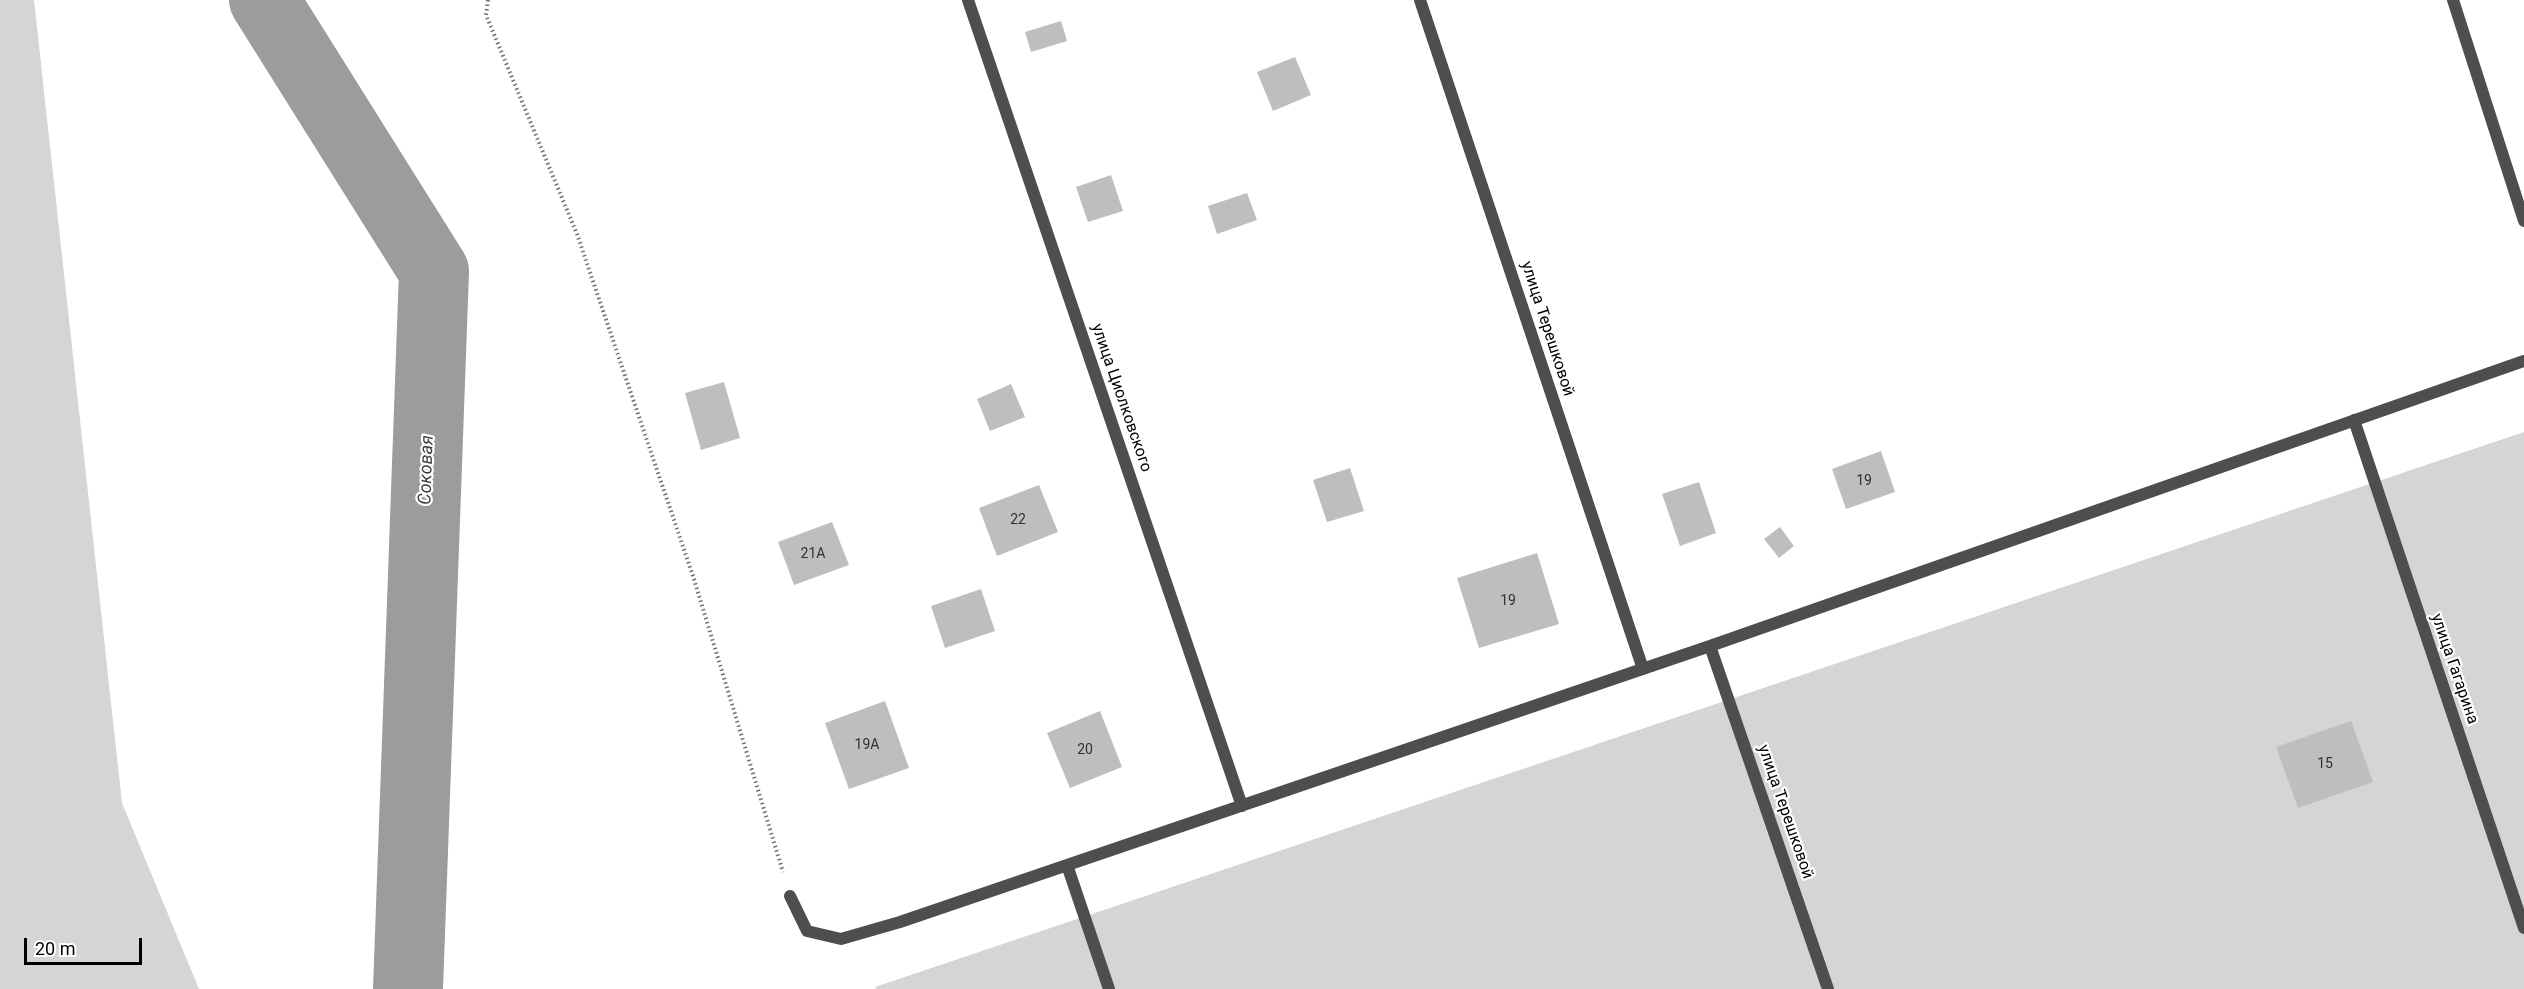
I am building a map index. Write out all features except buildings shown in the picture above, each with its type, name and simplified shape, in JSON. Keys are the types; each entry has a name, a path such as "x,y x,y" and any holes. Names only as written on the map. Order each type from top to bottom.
{"street":[{"name":"улица Циолковского","path":"968,0 1242,806"},
{"name":"улица Терешковой","path":"1420,0 1643,669"},
{"path":"2452,0 2524,221"},
{"path":"790,896 807,931 841,939 1242,806 1710,646 2524,360"},
{"name":"улица Гагарина","path":"2354,420 2524,928"},
{"name":"улица Терешковой","path":"1710,646 1828,989"},
{"path":"1067,865 1109,989"}],"path":[{"path":"488,0 486,15 577,234 693,576 790,896"}],"shaded area":[{"path":"0,0 34,0 122,803 199,989 0,989"},
{"path":"2524,432 2524,989 876,989 875,987"}],"waterway":[{"name":"Соковая","path":"264,0 434,271 408,989"}]}
